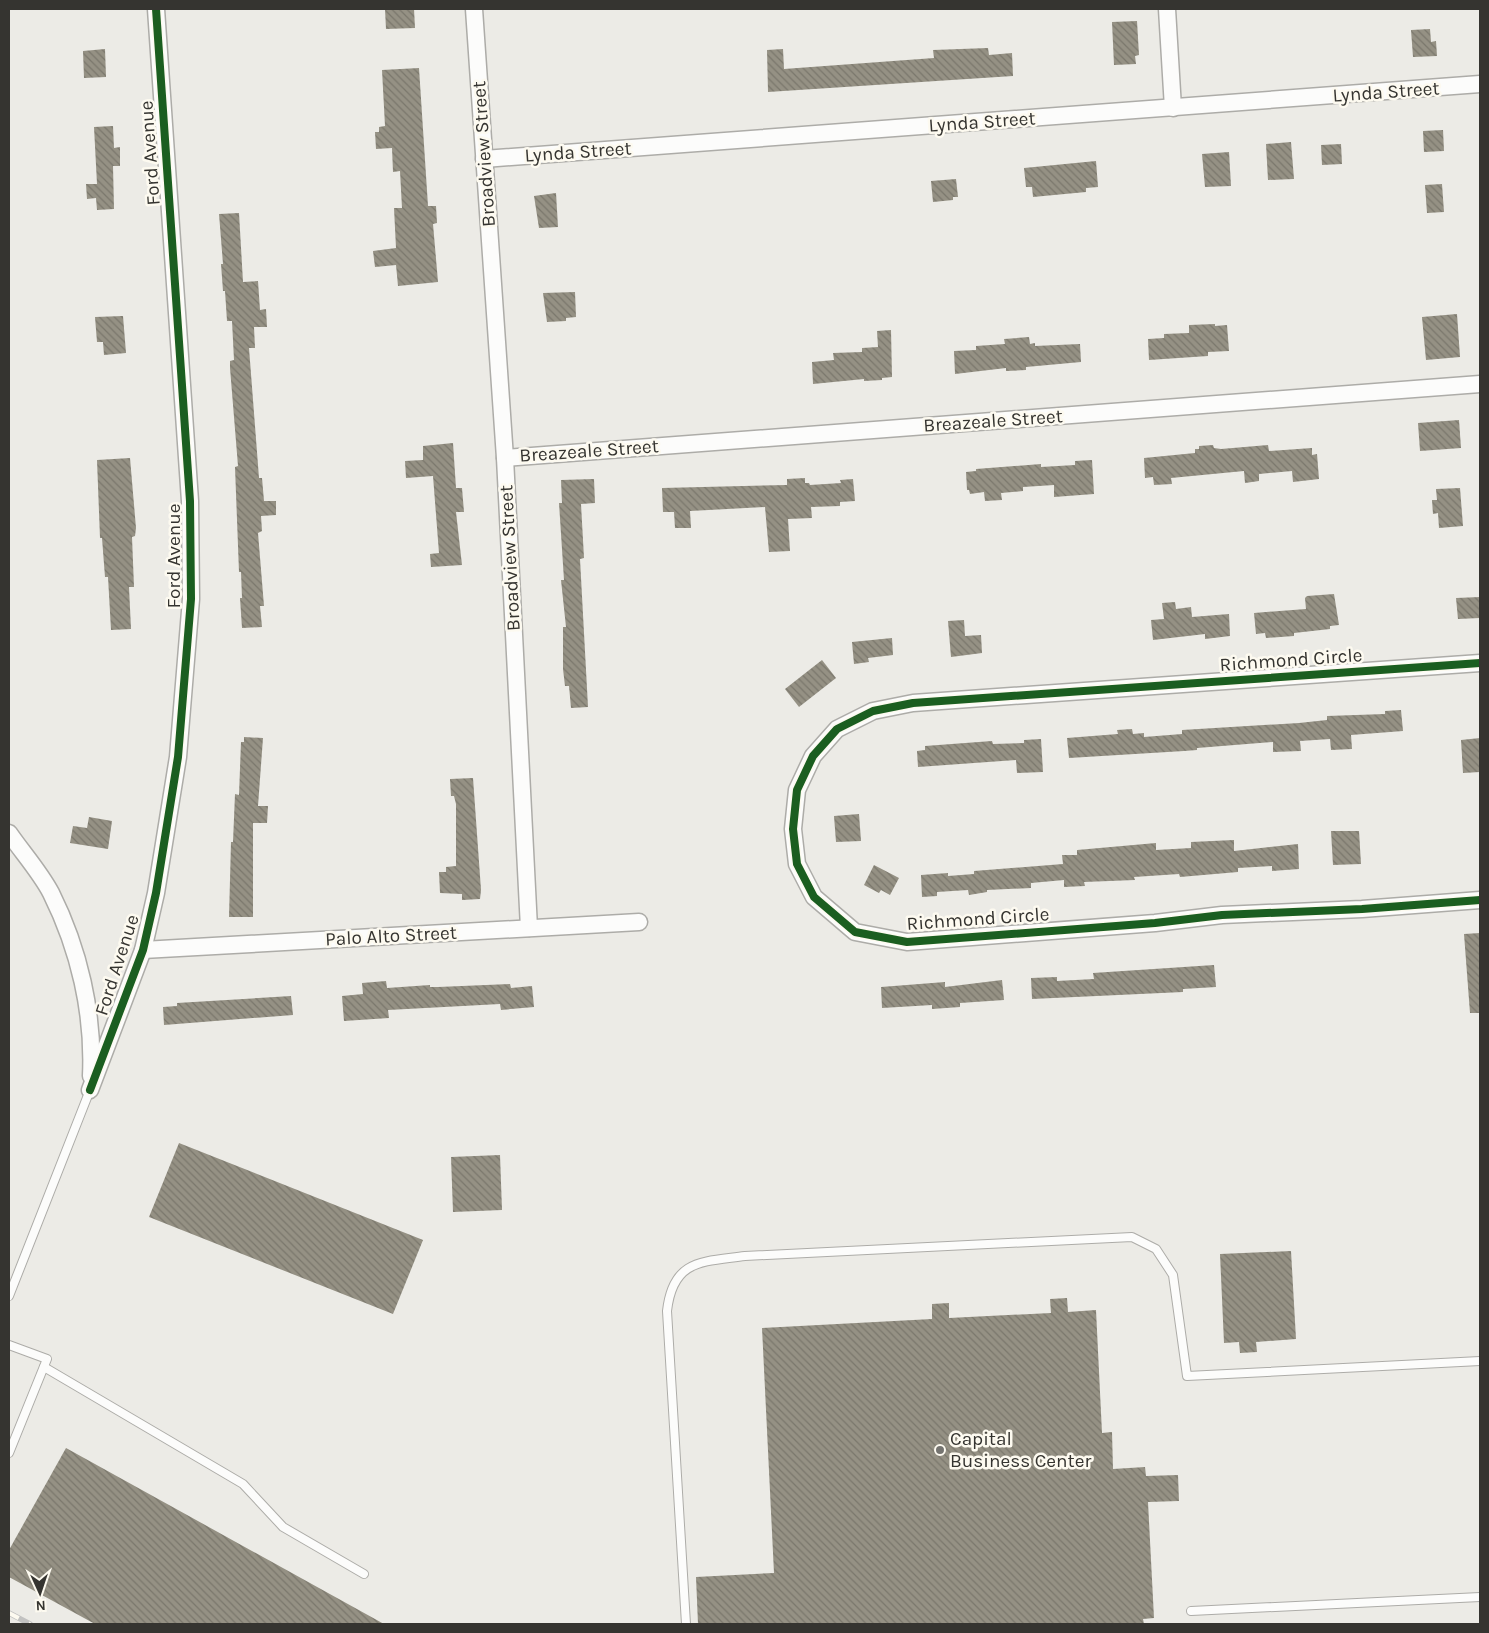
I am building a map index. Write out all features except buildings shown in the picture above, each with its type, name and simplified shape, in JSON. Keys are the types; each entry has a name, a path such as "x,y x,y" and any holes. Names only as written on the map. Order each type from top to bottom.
{"street":[{"name":"Ford Avenue","path":"90,1090 143,950 176,773 192,599 191,520 156,9"},
{"name":"Broadview Street","path":"474,9 505,458 529,928"},
{"path":"1167,9 1173,108"},
{"name":"Lynda Street","path":"484,159 1480,84"},
{"name":"Breazeale Street","path":"505,458 1480,384"},
{"name":"Richmond Circle","path":"1480,663 913,703 873,711 837,729 814,756 797,790 794,829 797,864 814,897 854,932 908,942 1156,923 1222,915 1362,910 1480,900"},
{"path":"9,833 50,892 77,957 86,1004 92,1052 90,1090"},
{"name":"Palo Alto Street","path":"143,950 639,922"}],"lane":[{"name":"Ford Avenue","path":"9,1296 90,1090"},
{"path":"686,1624 667,1311 669,1292 679,1274 699,1262 745,1256 1132,1237 1156,1249 1173,1275 1186,1376 1480,1361"},
{"path":"9,1345 47,1359 9,1453"},
{"path":"44,1367 243,1484 284,1527 364,1574"},
{"path":"1191,1611 1480,1598"}],"railway":[{"path":"9,1613 30,1624"}],"cycle path":[{"path":"90,1090 143,950 156,893 178,757 191,599 190,501 156,9"},
{"path":"1480,663 913,703 873,711 837,729 813,756 797,790 793,829 797,864 814,897 855,932 907,942 1155,923 1222,915 1362,909 1480,900"}],"place":[{"name":"Capital Business Center","path":"940,1450"}]}
